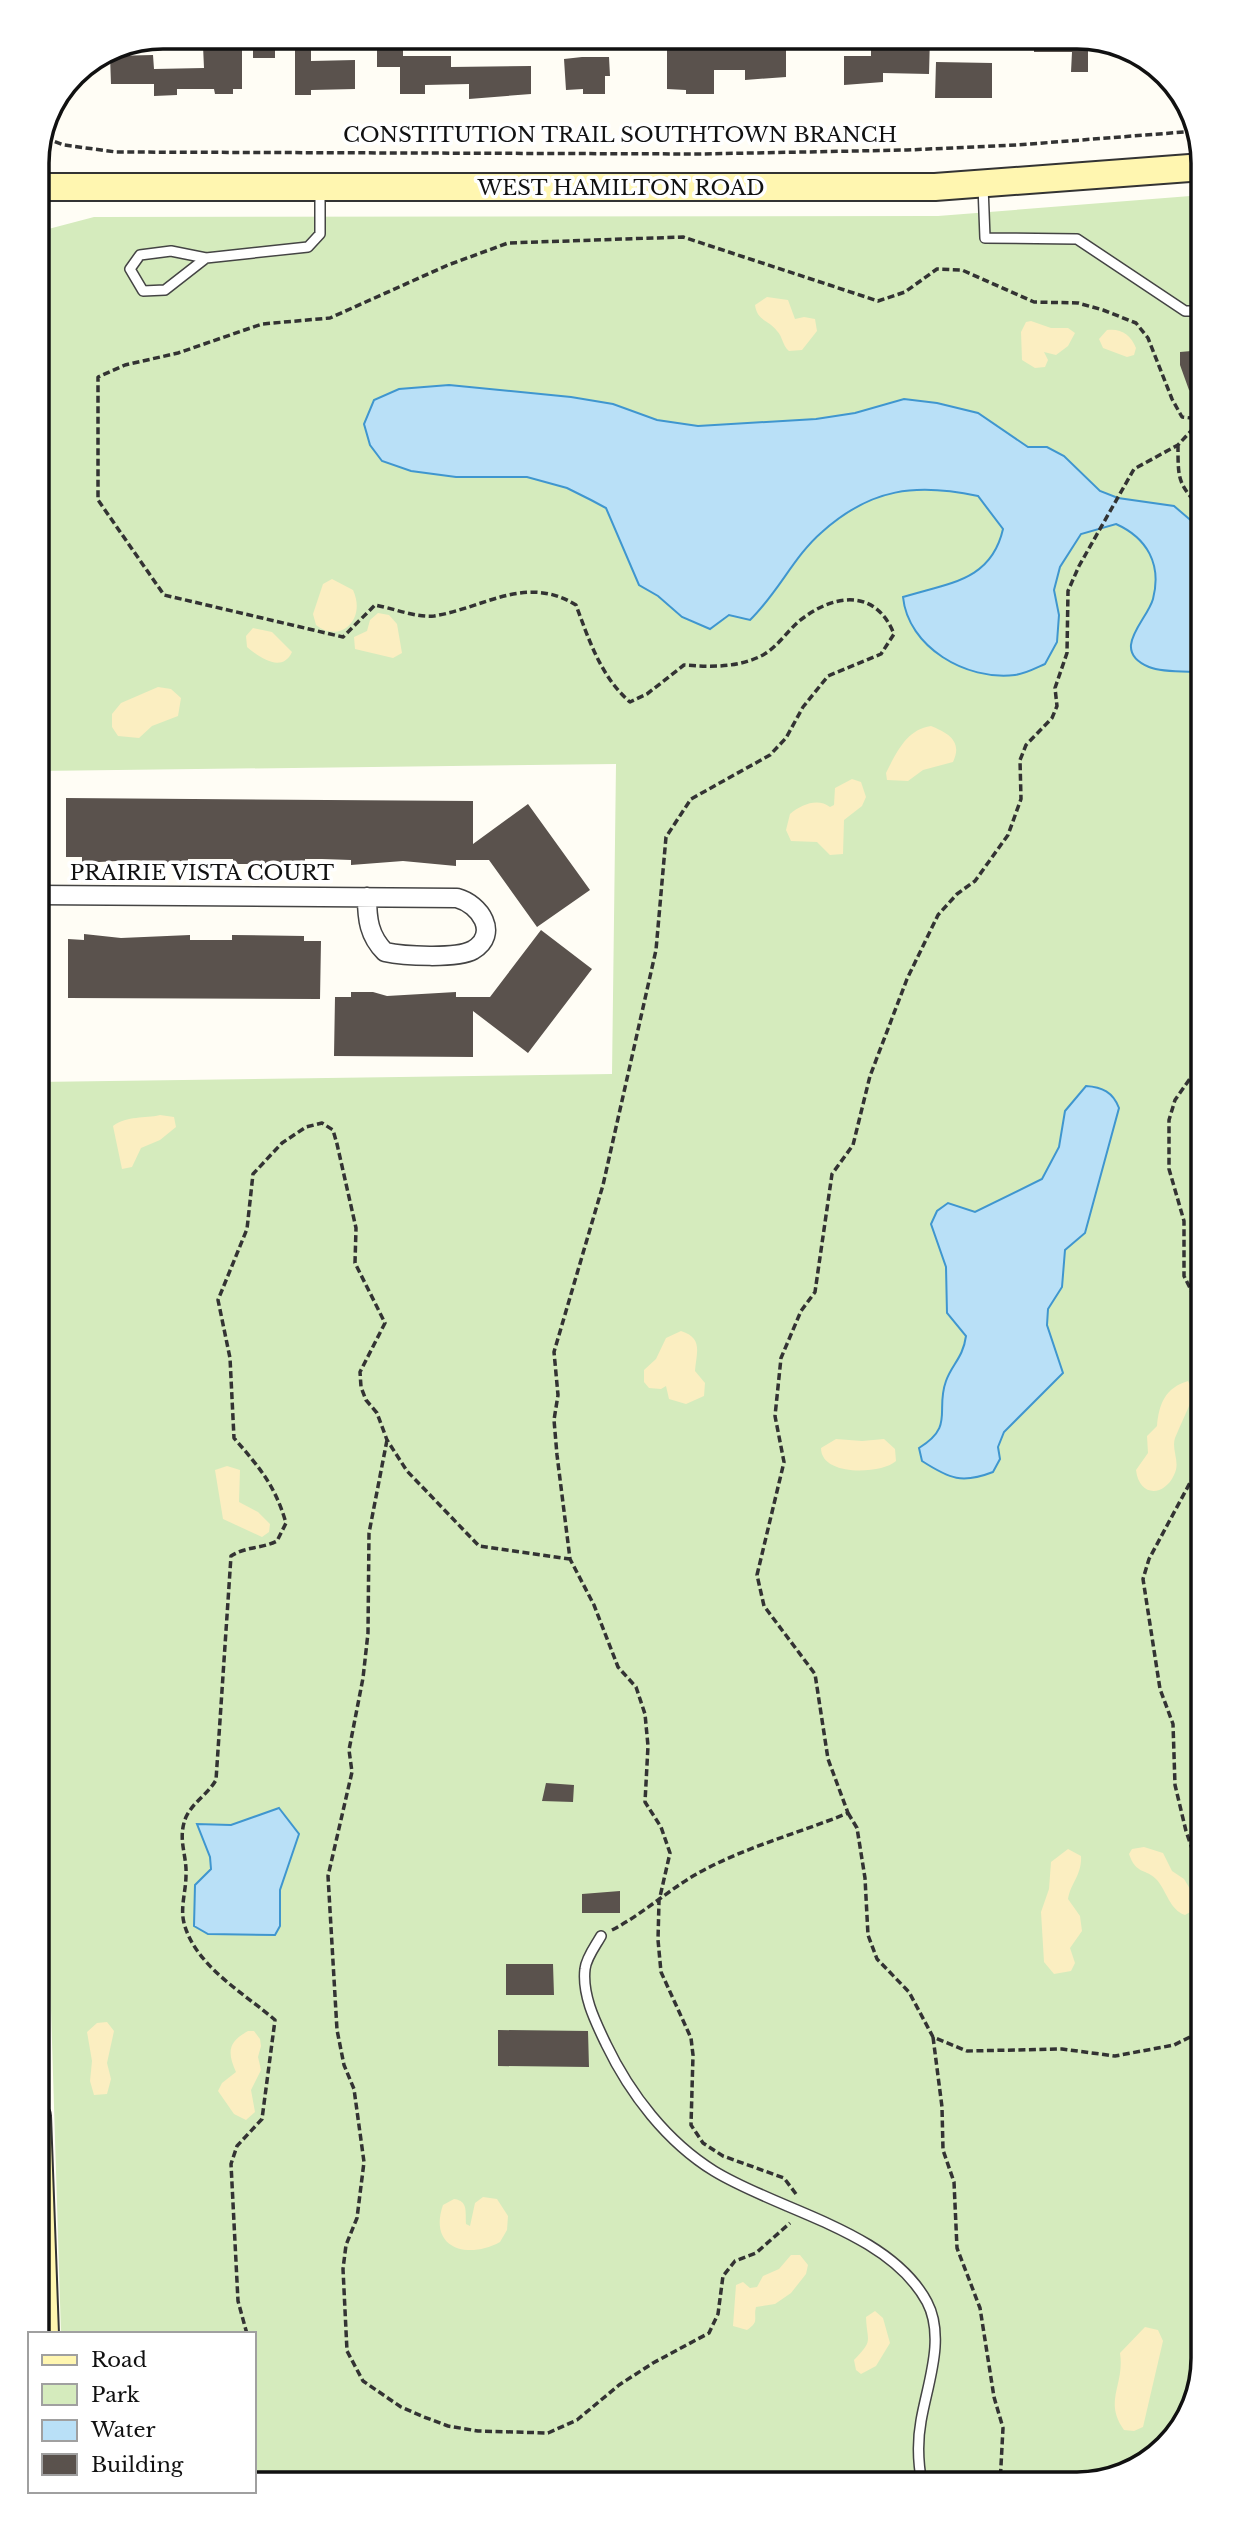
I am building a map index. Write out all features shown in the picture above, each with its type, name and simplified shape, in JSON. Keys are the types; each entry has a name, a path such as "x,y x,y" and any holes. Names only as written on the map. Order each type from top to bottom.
{"main road":[{"name":"WEST HAMILTON ROAD","path":"49,187 815,188 983,184 1191,168"}],"street":[{"name":"PRAIRIE VISTA COURT","path":"49,895 367,897 457,898 471,902 485,920 485,934 479,944 460,954 385,952 370,931 367,897"}],"lane":[{"path":"983,184 985,238 1077,239 1185,311 1191,311"},
{"path":"206,258 165,290 143,291 130,269 140,256 171,251 206,258 308,247 320,234 320,187"},
{"path":"601,1936 584,1967 589,2010 614,2061 649,2113 675,2141 714,2171 873,2248 906,2272 928,2304 935,2342 920,2423 920,2472"}],"path":[{"name":"CONSTITUTION TRAIL SOUTHTOWN BRANCH","path":"51,140 64,145 116,152 701,153 1003,146 1186,132"},
{"path":"387,1440 369,1533 368,1633 363,1678 349,1750 352,1772 328,1876 337,2030 359,2117 365,2162 358,2218 346,2245 343,2269 347,2351 363,2381 401,2407 424,2417 448,2426 478,2431 548,2434 577,2420 619,2385 653,2363 709,2333 718,2314 723,2276 735,2261 756,2253 796,2217 798,2197 784,2178 723,2156 703,2143 691,2125 692,2046 662,1972 658,1940 659,1901 670,1853 662,1827 645,1802 648,1746 645,1714 636,1687 618,1667 594,1605 569,1559 554,1420 558,1395 554,1352 603,1185 656,950 666,837 691,800 770,755 786,738 803,707 828,676 881,654 894,634 887,616 875,606 858,600 834,601 814,610 765,654 729,666 684,665 648,694 630,702 613,688 587,639 576,605 546,592 504,595 432,616 375,605 343,637 164,595 98,500 98,377 125,365 178,354 262,324 330,318 448,265 508,243 683,237 779,267 859,297 878,300 905,292 937,269 962,270 1034,302 1078,303 1104,310 1136,323 1148,338 1182,417 1191,418"},
{"path":"1001,2472 1003,2428 994,2397 980,2308 957,2248 954,2182 943,2150 942,2107 933,2037 909,1992 877,1959 872,1947 868,1934 865,1878 857,1828 828,1759 815,1674 764,1606 758,1583 761,1555 784,1462 775,1416 781,1358 801,1311 815,1292 832,1174 853,1145 870,1076 907,979 938,915 957,894 975,881 1008,835 1021,800 1020,760 1026,745 1052,718 1057,706 1055,688 1067,653 1068,591 1094,536 1134,469 1178,445 1191,431"},
{"path":"1178,445 1178,475 1183,490 1191,498"},
{"path":"1191,1077 1175,1100 1169,1121 1169,1168 1184,1222 1184,1276 1191,1290"},
{"path":"246,2332 238,2301 231,2164 237,2146 262,2119 275,2020 214,1970 196,1951 184,1924 187,1872 181,1836 191,1808 209,1793 216,1780 231,1556 245,1547 262,1548 277,1541 286,1523 279,1499 262,1468 234,1438 230,1358 219,1300 247,1229 253,1174 282,1143 306,1127 322,1123 333,1130 356,1228 355,1263 385,1323 360,1372 366,1400 377,1413 387,1440 407,1471 479,1546 569,1559"},
{"path":"1191,1480 1149,1559 1143,1579 1160,1689 1173,1724 1175,1784 1191,1846"},
{"path":"601,1936 659,1901 693,1876 775,1839 848,1812"},
{"path":"933,2037 967,2051 1062,2049 1115,2056 1174,2045 1191,2036"}],"green space":[{"path":"1191,196 1191,2358 1185,2395 1163,2433 1140,2453 1099,2470 1077,2472 256,2472 256,2332 61,2332 49,1944 49,1082 612,1074 616,764 49,771 49,229 94,217 938,216"}],"sand":[{"path":"767,297 788,300 795,319 815,319 817,331 802,350 789,351 774,327 758,314 755,305"},
{"path":"1031,321 1051,328 1068,328 1075,333 1068,346 1056,355 1044,352 1048,360 1045,367 1035,368 1022,360 1021,332 1026,322"},
{"path":"1107,330 1121,331 1128,336 1136,348 1134,355 1127,357 1103,348 1099,339"},
{"path":"332,579 353,590 356,601 354,619 342,630 333,632 316,625 313,614 323,584"},
{"path":"378,613 389,615 397,624 402,653 393,658 355,649 354,637 367,631 370,620"},
{"path":"253,628 272,632 292,652 288,659 277,663 270,662 247,647 246,636"},
{"path":"158,687 171,689 181,698 178,716 152,726 139,738 118,736 112,727 112,714 121,703"},
{"path":"931,726 948,735 955,743 956,755 953,762 923,770 908,781 887,780 886,773 903,743 915,732"},
{"path":"852,779 861,782 866,797 862,806 844,820 843,854 830,855 817,842 791,841 786,830 790,814 810,803 830,807 834,805 835,788"},
{"path":"160,1115 174,1117 176,1127 160,1140 141,1148 132,1167 122,1169 113,1126 130,1119"},
{"path":"681,1331 696,1342 695,1371 705,1383 704,1396 686,1404 669,1399 666,1386 661,1389 649,1388 644,1382 644,1370 656,1359 666,1338"},
{"path":"1188,1381 1191,1400 1175,1438 1176,1470 1170,1482 1152,1491 1142,1485 1136,1470 1148,1453 1147,1436 1157,1426 1159,1411 1165,1398 1180,1384"},
{"path":"836,1439 884,1439 895,1449 896,1461 878,1469 841,1468 824,1457 821,1448"},
{"path":"227,1466 240,1470 239,1502 258,1512 270,1524 269,1532 262,1537 223,1519 215,1470"},
{"path":"1144,1847 1163,1853 1172,1871 1184,1879 1191,1891 1191,1912 1185,1915 1172,1905 1157,1880 1132,1861 1129,1854 1132,1849"},
{"path":"1068,1849 1081,1856 1080,1868 1068,1899 1080,1916 1082,1931 1070,1948 1075,1963 1071,1971 1054,1974 1044,1962 1041,1912 1049,1889 1051,1862"},
{"path":"107,2022 114,2031 107,2063 111,2079 107,2094 94,2095 90,2081 92,2061 87,2032 97,2023"},
{"path":"248,2031 254,2031 260,2039 258,2057 261,2070 251,2090 255,2112 246,2120 234,2114 218,2091 222,2083 236,2072 231,2059 233,2044"},
{"path":"483,2197 497,2199 508,2216 507,2230 500,2242 475,2250 454,2246 446,2240 441,2231 443,2205 454,2199 462,2202 466,2224 470,2226 475,2203"},
{"path":"791,2255 800,2255 808,2265 806,2274 791,2293 775,2304 756,2307 755,2322 747,2330 733,2326 736,2285 743,2282 750,2288 757,2287 763,2276 779,2269"},
{"path":"875,2311 883,2318 890,2343 876,2366 861,2374 856,2370 854,2360 867,2344 866,2317"},
{"path":"1145,2327 1158,2330 1163,2341 1143,2427 1134,2431 1124,2430 1115,2410 1120,2353"}],"water":[{"path":"449,385 571,397 613,404 657,420 698,426 816,419 855,413 904,399 937,403 978,413 1028,447 1047,447 1064,456 1100,491 1118,498 1174,506 1191,520 1191,672 1155,669 1137,660 1132,652 1134,635 1153,599 1155,574 1144,545 1116,524 1081,534 1060,567 1054,590 1059,615 1057,642 1045,664 1019,674 996,675 959,666 942,657 916,631 907,615 903,597 965,578 978,570 997,547 1003,529 978,496 934,490 914,490 877,498 840,517 812,542 750,620 729,615 710,629 682,617 658,596 639,585 606,508 591,500 567,488 527,477 456,477 411,471 382,461 370,445 364,424 374,400 399,389"},
{"path":"1086,1086 1106,1091 1114,1098 1119,1108 1085,1233 1065,1250 1062,1287 1048,1309 1047,1325 1063,1373 1004,1432 998,1447 1000,1459 993,1472 964,1479 949,1476 922,1461 919,1448 930,1440 940,1425 946,1381 966,1336 947,1313 946,1267 931,1224 937,1211 948,1203 975,1212 1042,1179 1059,1147 1065,1111"},
{"path":"279,1808 299,1834 280,1890 280,1926 275,1935 208,1934 194,1926 195,1885 211,1869 210,1857 197,1824 231,1825"}],"building":[{"path":"203,49 242,49 242,89 233,89 233,94 215,94 214,89 177,89 177,95 154,96 154,84 111,84 110,63 126,56 153,55 154,69 204,68"},
{"path":"253,49 275,49 275,58 253,58"},
{"path":"295,49 311,49 311,61 355,60 355,89 311,90 311,95 295,95"},
{"path":"377,49 403,49 403,56 451,56 451,67 531,66 531,94 469,99 469,84 425,85 425,94 400,94 400,67 377,67"},
{"path":"667,49 786,50 786,77 745,80 745,70 714,70 714,94 686,94 686,90 667,89"},
{"path":"871,49 930,49 929,74 883,73 883,82 844,85 844,56 871,56"},
{"path":"1034,49 1088,50 1088,72 1071,72 1072,52 1034,52"},
{"path":"609,57 610,76 605,76 605,94 583,94 583,89 566,90 564,59"},
{"path":"936,62 992,63 992,98 935,98"},
{"path":"1191,351 1191,391 1180,365 1180,352"},
{"path":"66,798 473,801 473,844 528,804 590,890 537,927 489,860 456,860 456,866 403,861 351,865 351,860 322,859 305,859 305,864 233,864 233,859 188,859 188,864 134,860 82,863 82,857 66,857"},
{"path":"541,930 592,969 528,1053 473,1011 473,1057 334,1056 335,997 351,997 351,992 373,992 387,996 456,992 456,997 490,997"},
{"path":"84,934 121,938 190,935 190,940 232,940 232,935 304,936 304,941 321,941 320,999 68,998 68,939 84,940"},
{"path":"546,1783 574,1785 573,1802 542,1801"},
{"path":"620,1891 620,1913 582,1913 582,1894"},
{"path":"506,1964 553,1964 554,1995 506,1995"},
{"path":"498,2030 588,2031 589,2067 498,2066"}]}
